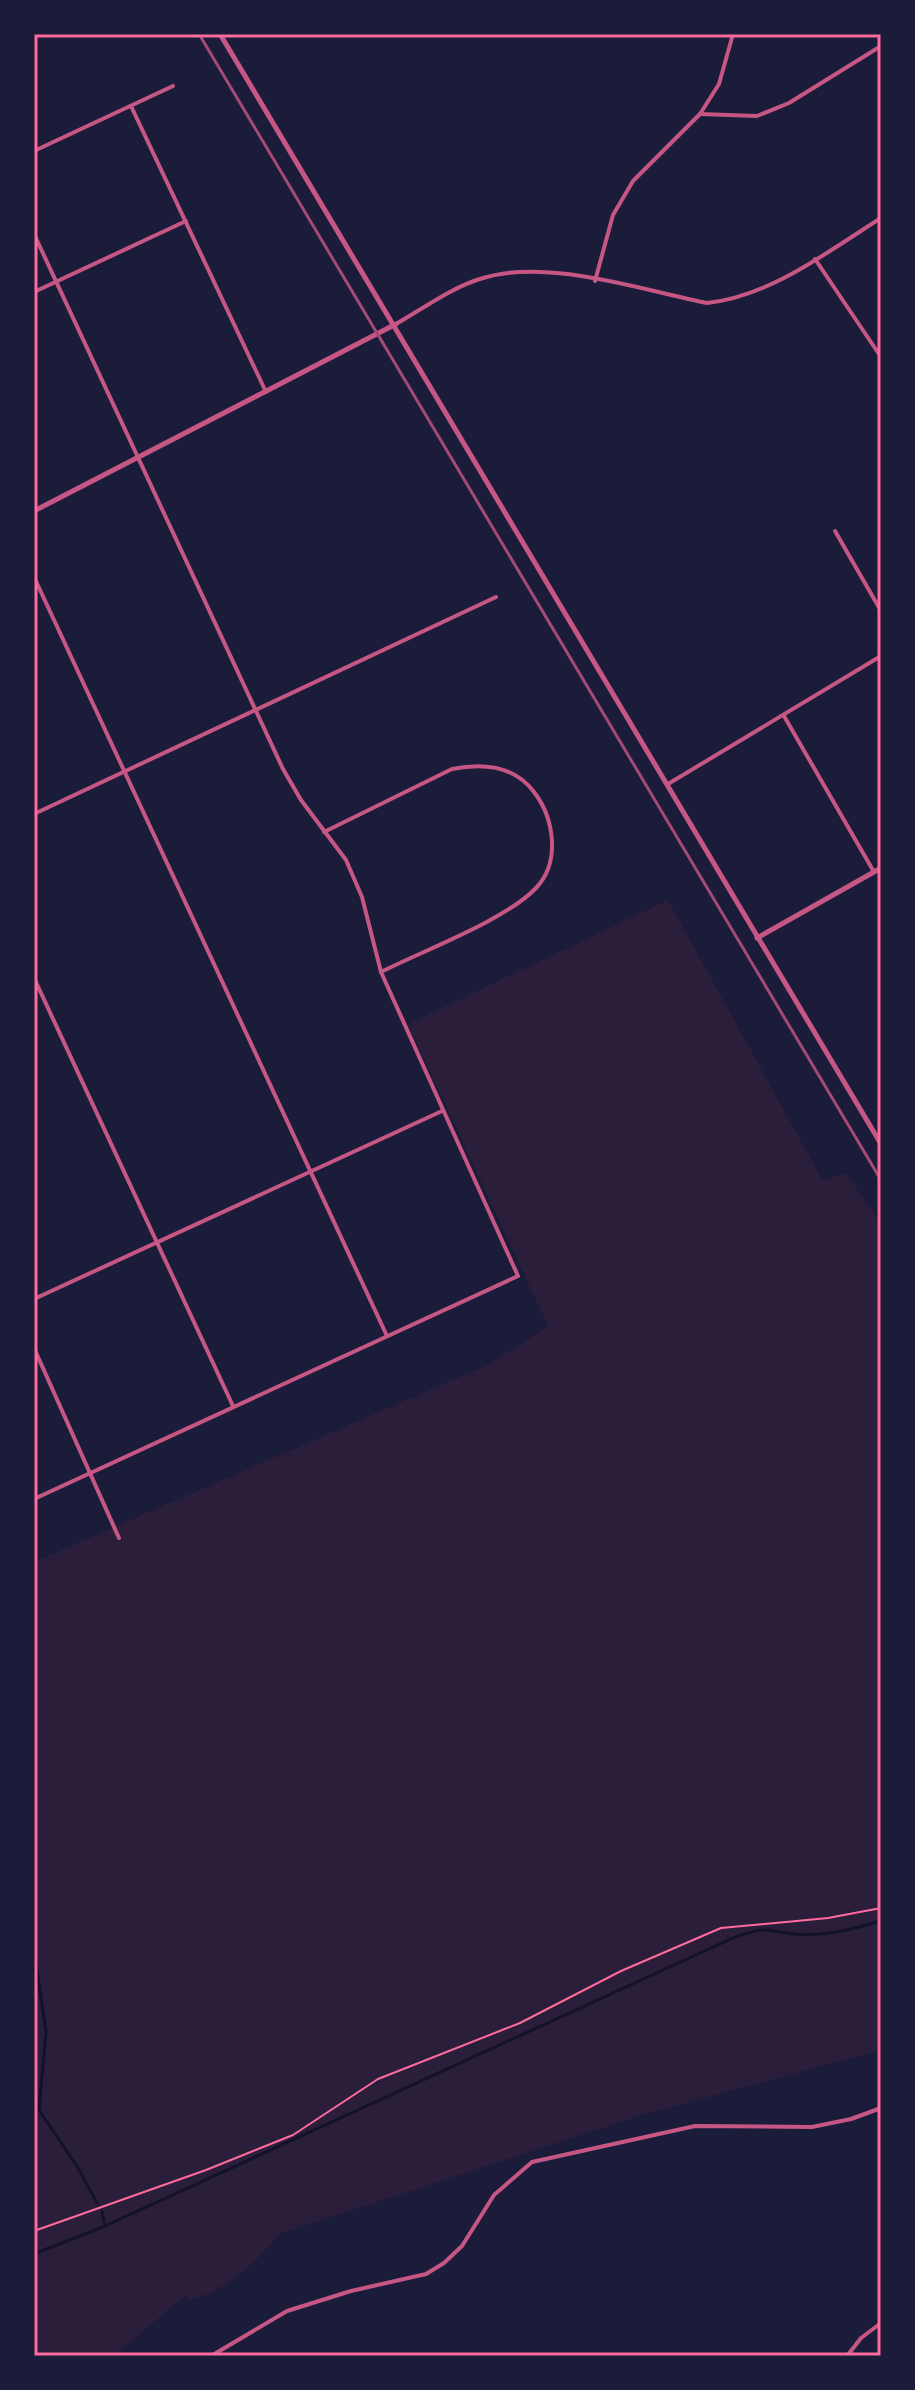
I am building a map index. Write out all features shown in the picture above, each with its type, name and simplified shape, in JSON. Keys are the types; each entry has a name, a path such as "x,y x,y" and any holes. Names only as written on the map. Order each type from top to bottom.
{"street":[{"path":"220,34 396,324 881,1144"},
{"path":"595,281 613,215 633,181 700,114 719,84 733,34"},
{"path":"700,114 757,116 789,103 881,46"},
{"path":"34,151 173,86"},
{"path":"131,106 266,392"},
{"path":"34,511 396,324 461,286 485,277 533,269 707,303 737,300 815,259 881,218"},
{"path":"34,292 186,221"},
{"path":"34,234 283,769 346,860 362,897 381,972 518,1276 34,1499"},
{"path":"815,259 881,357"},
{"path":"835,531 881,611"},
{"path":"34,577 387,1337"},
{"path":"34,814 257,712 496,597"},
{"path":"668,784 881,656"},
{"path":"784,716 874,872"},
{"path":"324,832 452,769 476,764 501,768 525,780 541,801 552,830 551,855 537,888 497,914 381,972"},
{"path":"757,938 881,868"},
{"path":"34,978 233,1406"},
{"path":"34,1299 309,1169 442,1111"},
{"path":"34,1348 119,1538"},
{"path":"211,2356 287,2311 435,2269 462,2246 494,2195 532,2162 695,2126 812,2127 851,2119 881,2108"},
{"path":"847,2356 861,2338 881,2323"}],"path":[{"path":"34,2231 293,2135 378,2079 520,2023 621,1971 721,1928 828,1918 881,1908"}],"shaded area":[{"path":"668,900 823,1181 846,1173 881,1224 881,2050 642,2115 279,2234 239,2275 202,2296 188,2300 187,2294 114,2356 34,2356 34,1562 489,1364 548,1326 408,1024"}],"waterway":[{"path":"34,2254 105,2226 735,1937 765,1930 806,1935 827,1933 881,1921"},
{"path":"34,1949 46,2032 39,2110 97,2203"},
{"path":"102,2211 105,2226"}],"railway":[{"path":"199,34 881,1180"}]}
